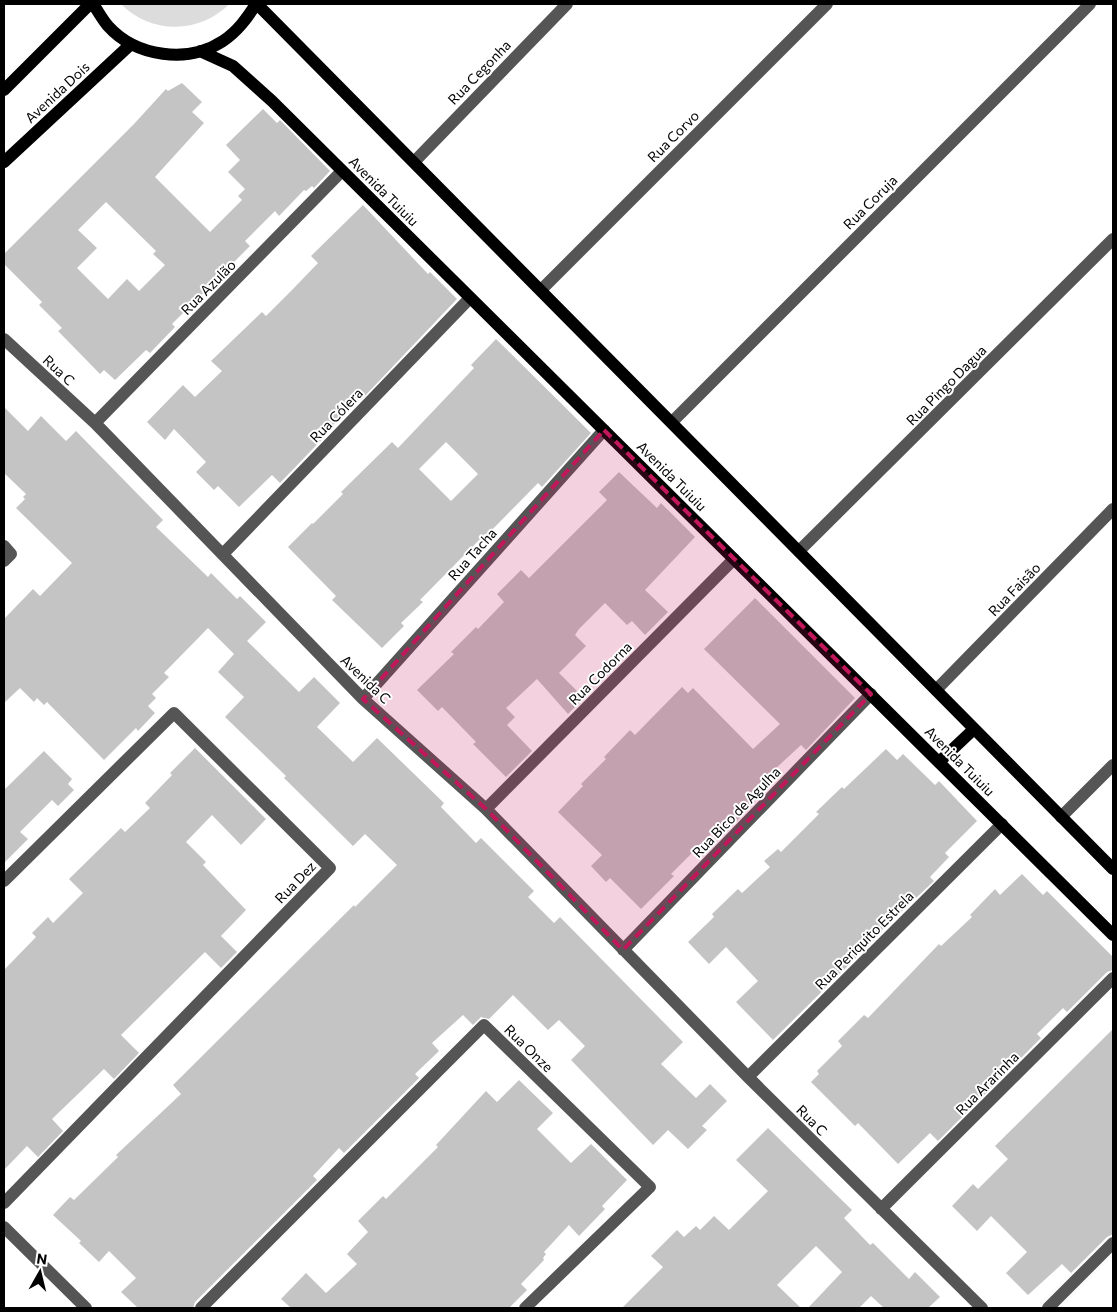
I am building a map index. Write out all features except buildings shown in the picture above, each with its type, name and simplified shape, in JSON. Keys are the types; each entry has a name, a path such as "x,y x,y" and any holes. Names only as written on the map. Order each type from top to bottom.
{"main road":[{"path":"4,90 91,4 108,26 131,44 153,53 177,55 200,52 223,41 243,24 257,4 1113,869"},
{"name":"Avenida Dois","path":"4,162 131,44"},
{"name":"Avenida Tuiuiu","path":"200,52 233,66 272,101 1113,935"},
{"path":"939,762 974,729"}],"street":[{"name":"Rua Cegonha","path":"414,162 566,4"},
{"name":"Rua Corvo","path":"541,290 827,4"},
{"name":"Rua Coruja","path":"672,422 1090,4"},
{"name":"Rua Azulão","path":"94,423 342,171"},
{"name":"Rua Pingo Dagua","path":"799,551 1113,239"},
{"name":"Rua Cólera","path":"223,554 470,298"},
{"name":"Rua C","path":"4,339 94,423"},
{"name":"Avenida C","path":"94,423 363,699 486,808 623,950"},
{"name":"Rua Tacha","path":"363,699 604,430"},
{"name":"Rua Faisão","path":"936,690 1113,509"},
{"path":"4,546 11,554 4,561"},
{"name":"Rua Codorna","path":"486,808 734,559"},
{"name":"Rua Bico de Agulha","path":"623,950 871,694"},
{"name":"Rua Dez","path":"4,881 174,713 330,868 4,1203"},
{"path":"1061,816 1113,764"},
{"name":"Rua Periquito Estrela","path":"748,1077 1002,824"},
{"name":"Rua C","path":"623,950 748,1077 982,1308"},
{"name":"Rua Ararinha","path":"881,1208 1113,978"},
{"name":"Rua Onze","path":"201,1308 484,1025 650,1187 525,1308"},
{"path":"4,1226 86,1308"},
{"path":"1048,1308 1113,1242"}],"highlighted area":[{"path":"604,430 871,694 623,950 486,809 363,699"}],"shaded area":[{"path":"121,4 229,4 214,16 202,22 178,27 153,24 141,19"}]}
